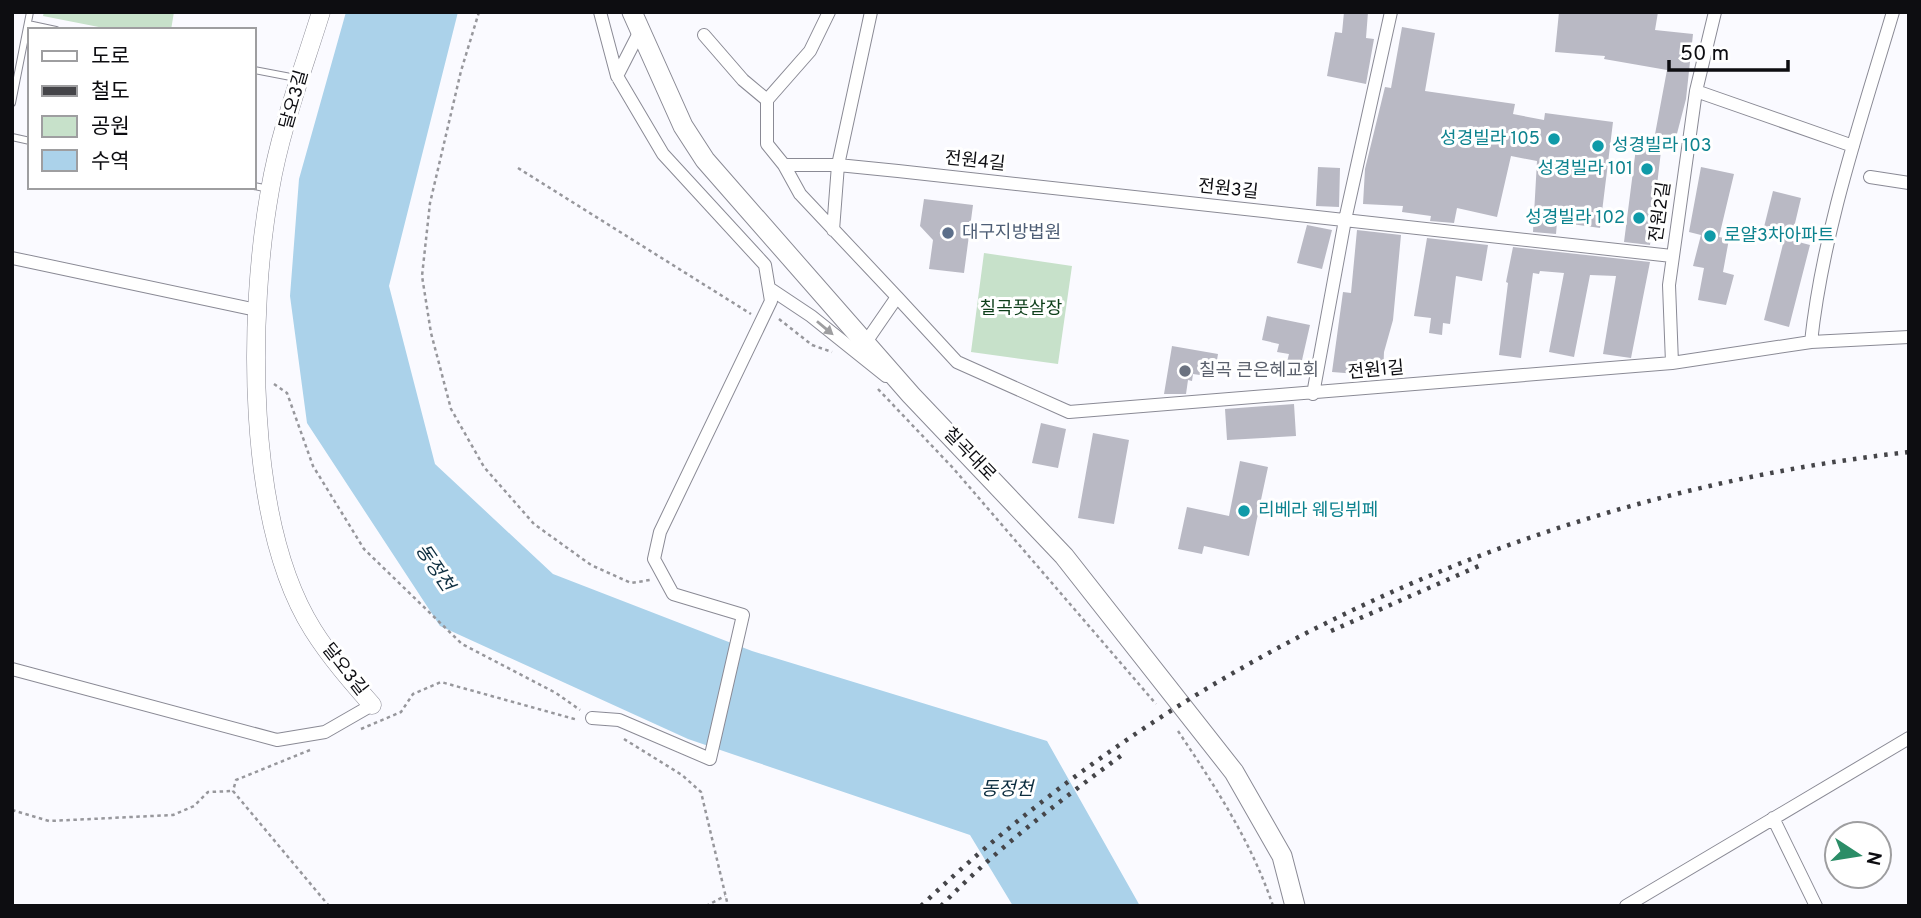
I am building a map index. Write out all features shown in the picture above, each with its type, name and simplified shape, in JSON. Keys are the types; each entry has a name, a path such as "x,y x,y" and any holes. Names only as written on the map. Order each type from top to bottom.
{"main road":[{"name":"칠곡대로","path":"632,12 682,126 705,160 911,395 1064,556 1234,772 1282,856 1296,906"}],"street":[{"name":"달오3길","path":"12,669 276,740 325,732 372,705 313,630 296,596 282,557 271,510 261,446 256,370 256,310 262,187 321,12"},
{"path":"592,718 619,720 710,758 743,615 673,594 654,559 660,532 771,301 765,265 663,154 617,76 600,12"},
{"path":"704,34 766,100 810,51 829,12"},
{"path":"833,230 838,165 872,12"},
{"path":"1313,394 1345,220 1391,12"},
{"name":"전원2길","path":"1672,363 1669,285 1672,256 1696,91 1715,12"},
{"path":"1811,342 1815,303 1853,146 1893,12"},
{"path":"617,76 640,31"},
{"path":"1696,91 1853,146"},
{"name":"전원1길","path":"766,100 767,144 784,165 800,194 957,362 1069,412 1672,363 1811,342 1909,337"},
{"name":"전원4길","path":"784,165 838,165 1108,194"},
{"path":"1870,177 1909,183"},
{"name":"전원3길","path":"1108,194 1510,238"},
{"name":"전원2길","path":"1510,238 1672,256"},
{"path":"12,258 256,310"},
{"path":"769,288 911,395"},
{"path":"866,342 897,297"},
{"path":"1626,906 1909,738"},
{"path":"1773,818 1816,906"}],"lane":[{"path":"12,103 30,12"},
{"path":"28,24 47,28"},
{"path":"256,70 300,79"}],"path":[{"path":"478,12 461,71 430,203 422,276 431,333 451,409 485,467 534,524 591,565 631,583 664,577"},
{"path":"518,168 762,321 777,317 812,345 833,353"},
{"path":"256,370 287,393 313,466 364,549 462,644 556,694 682,775 701,792 728,906"},
{"path":"872,384 953,468 1160,708"},
{"path":"350,733 401,712 412,694 441,682 572,720 592,718"},
{"path":"1175,728 1222,799 1263,875 1273,906"},
{"path":"233,791 236,780 311,749"},
{"path":"12,810 49,821 173,816 194,806 208,792 233,791"},
{"path":"233,791 329,906"},
{"path":"706,906 726,896"}],"green space":[{"path":"44,12 174,12 171,28 104,28 43,16"},
{"name":"칠곡풋살장","path":"984,253 1072,266 1058,364 971,352"}],"water":[{"name":"동정천","path":"346,12 458,12 389,286 435,464 553,574 752,651 1047,741 1140,906 1013,906 970,835 688,739 440,626 307,423 290,296 299,179"}],"building":[{"path":"1344,12 1368,12 1366,38 1374,39 1366,84 1327,76 1335,32 1342,33"},
{"path":"1559,12 1658,12 1655,30 1693,34 1686,99 1673,149 1653,145 1667,70 1604,59 1605,56 1555,52"},
{"path":"1402,27 1435,33 1425,91 1515,104 1513,114 1544,120 1545,113 1613,122 1600,228 1557,222 1556,234 1533,232 1537,161 1511,156 1497,217 1457,208 1454,223 1430,221 1431,216 1402,212 1403,206 1363,204 1365,169 1385,87 1391,88"},
{"path":"1636,148 1661,151 1650,245 1624,242"},
{"path":"1318,167 1340,168 1339,207 1316,206"},
{"name":"로얄3차아파트","path":"1701,167 1734,174 1719,237 1729,239 1723,272 1734,275 1726,305 1698,300 1704,268 1693,266 1701,235 1689,232"},
{"name":"로얄3차아파트","path":"1773,191 1801,198 1791,240 1810,245 1789,327 1764,320 1784,240 1762,235"},
{"name":"대구지방법원","path":"924,199 973,205 964,273 929,269 933,240 920,226"},
{"path":"1307,225 1332,230 1322,269 1297,263"},
{"path":"1357,230 1401,235 1393,320 1384,352 1383,376 1332,372 1343,292 1351,293"},
{"path":"1427,238 1488,245 1482,281 1456,276 1450,324 1443,323 1442,335 1429,333 1431,318 1414,316"},
{"path":"1513,247 1650,262 1631,358 1603,354 1616,276 1590,275 1574,357 1549,352 1564,273 1540,271 1539,274 1533,273 1521,358 1499,355 1506,282"},
{"path":"1267,316 1310,325 1300,369 1286,366 1289,354 1277,352 1279,344 1262,340"},
{"name":"칠곡 큰은혜교회","path":"1172,346 1218,354 1216,366 1202,364 1200,375 1193,374 1192,381 1188,380 1186,394 1164,394"},
{"path":"1294,404 1296,436 1227,440 1225,409"},
{"path":"1041,423 1066,429 1058,468 1032,463"},
{"path":"1093,433 1129,440 1114,524 1078,518"},
{"name":"리베라 웨딩뷔페","path":"1240,461 1268,467 1249,556 1204,546 1202,554 1178,549 1187,507 1229,516"}],"railway":[{"path":"921,906 1026,815 1137,733 1255,661 1378,598 1506,546 1637,504 1772,473 1909,452"},
{"path":"1331,631 1481,565"},
{"path":"941,906 1007,844 1126,752"}],"place":[{"name":"성경빌라 105","path":"1554,139"},
{"name":"성경빌라 103","path":"1598,146"},
{"name":"성경빌라 101","path":"1647,169"},
{"name":"성경빌라 102","path":"1639,218"},
{"name":"대구지방법원","path":"948,233"},
{"name":"로얄3차아파트","path":"1710,236"},
{"name":"칠곡 큰은혜교회","path":"1185,371"},
{"name":"리베라 웨딩뷔페","path":"1244,511"}]}
